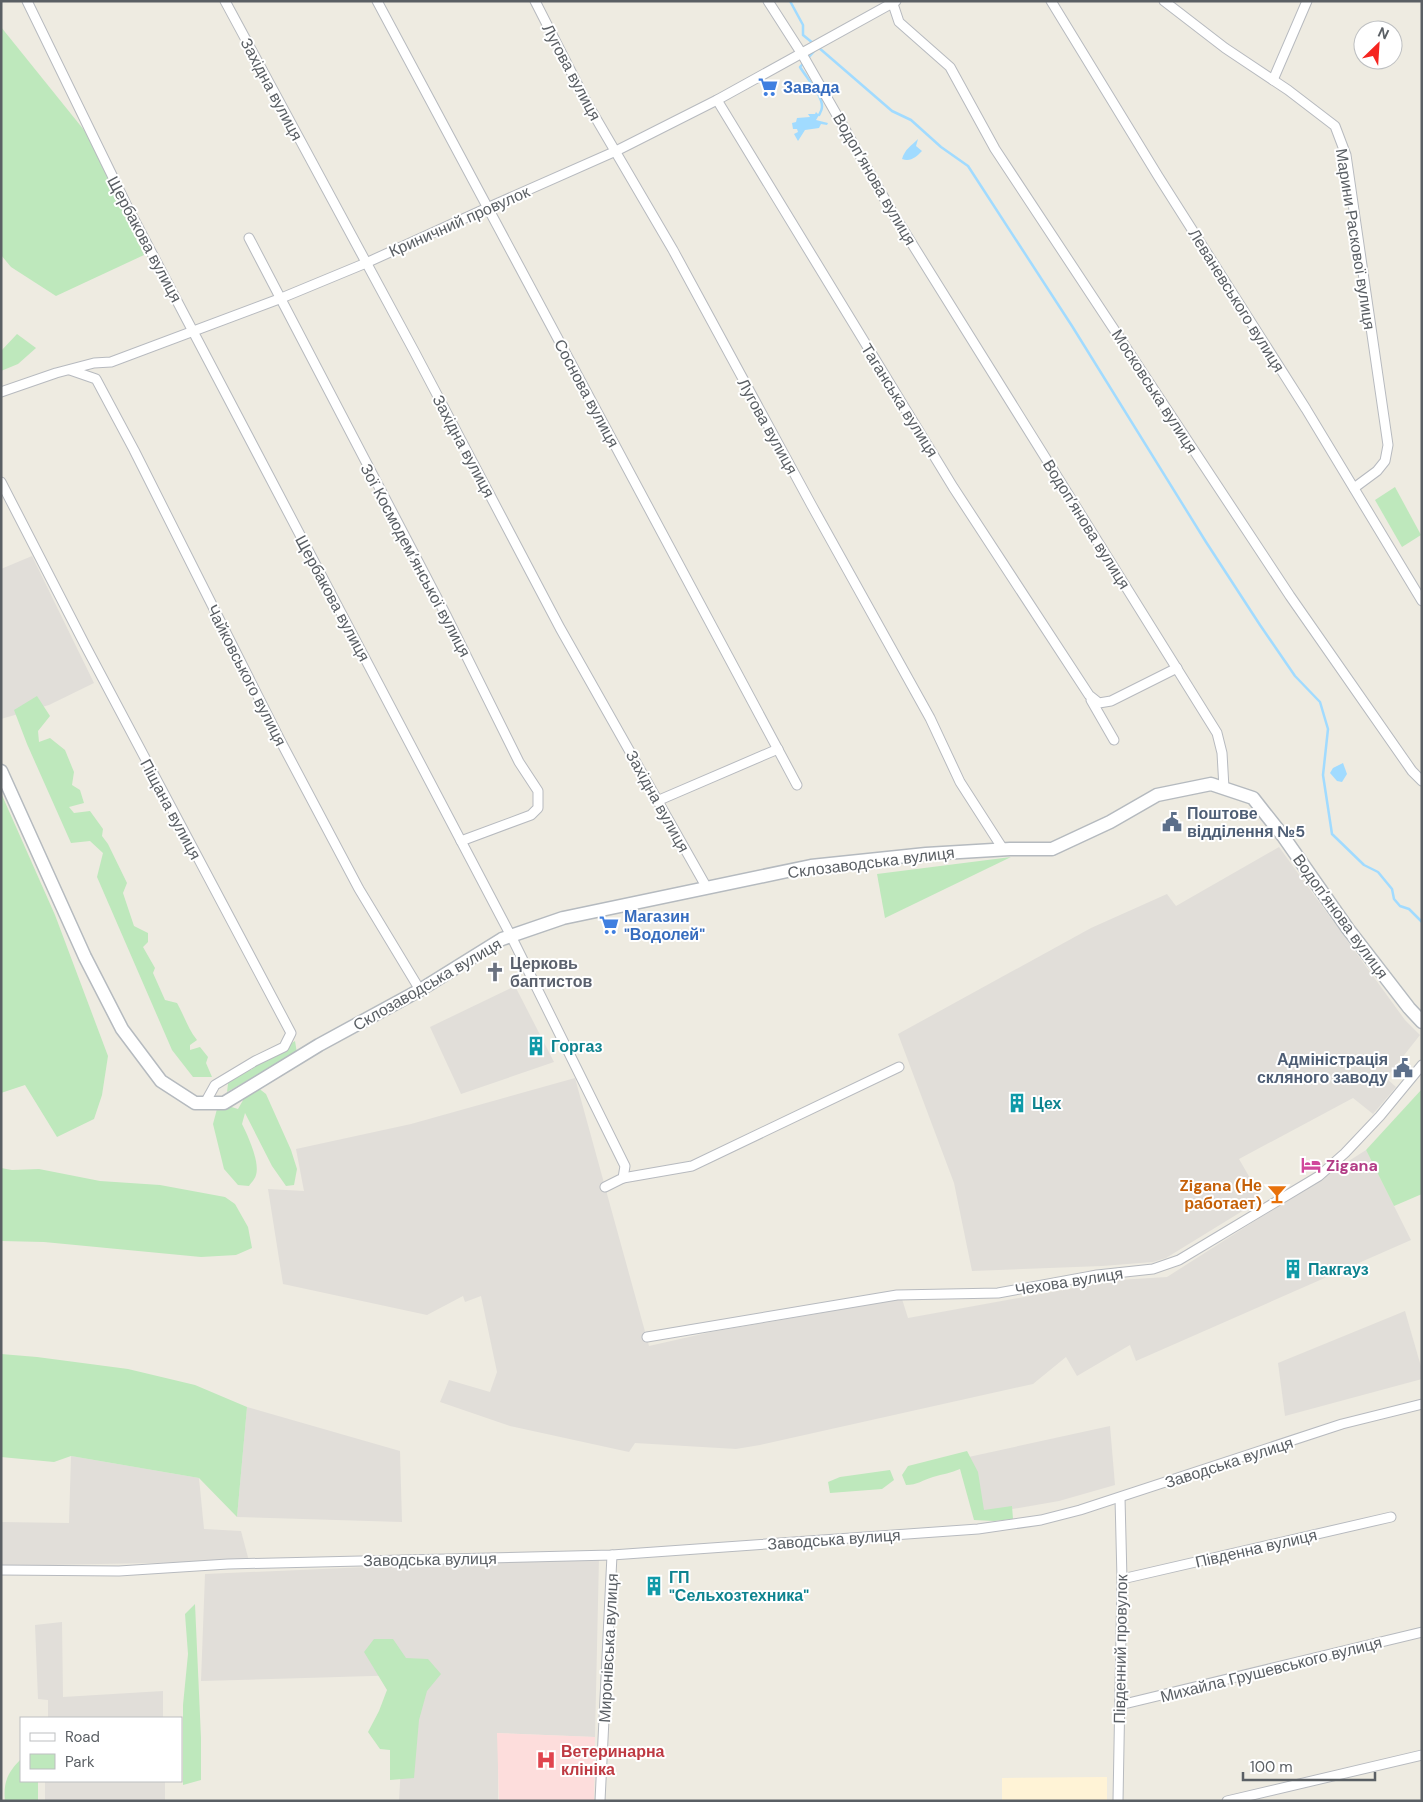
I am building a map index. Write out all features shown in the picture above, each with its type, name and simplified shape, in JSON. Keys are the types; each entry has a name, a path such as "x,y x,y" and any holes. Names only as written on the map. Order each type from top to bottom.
{"street":[{"name":"Щербакова вулиця","path":"27,1 126,204 511,936 625,1166 623,1178"},
{"name":"Західна вулиця","path":"225,1 560,628 707,888"},
{"name":"Соснова вулиця","path":"377,1 797,785"},
{"name":"Лугова вулиця","path":"535,1 587,103 673,250 816,514 930,718 960,782 1003,849"},
{"path":"540,1 547,24"},
{"name":"Водоп’янова вулиця","path":"768,1 802,54 891,210 1217,733 1222,753 1224,788 1253,798 1283,836 1348,929 1422,1022"},
{"name":"Леваневського вулиця","path":"1051,1 1158,176 1306,409 1422,601"},
{"path":"1273,80 1307,1"},
{"name":"Криничний провулок","path":"1,392 94,363 111,362 366,264 616,151 717,100 893,2"},
{"name":"Московська вулиця","path":"893,2 899,22 950,67 995,149 1290,596 1412,771 1422,781"},
{"name":"Марини Раскової вулиця","path":"1165,2 1225,48 1273,80 1335,126 1346,155 1388,445 1385,461 1377,471 1354,488"},
{"name":"Таганська вулиця","path":"717,100 953,487 1089,695 1114,740"},
{"name":"Зої Космодем’янської вулиця","path":"248,238 446,615 519,762 538,791 538,808 531,815 461,841"},
{"path":"70,370 96,379 100,368 111,362"},
{"name":"Чайковського вулиця","path":"96,379 134,450 281,742 359,889 420,990"},
{"name":"Піщана вулиця","path":"1,482 85,646 291,1033 284,1047 255,1061 215,1085 200,1103"},
{"path":"1089,695 1099,704 1110,701 1177,668"},
{"path":"657,801 778,749"},
{"path":"1,771 85,956 122,1029 161,1081 200,1103"},
{"name":"Склозаводська вулиця","path":"200,1103 224,1103 319,1045 420,990 502,939 563,918 812,866 926,854 1003,849 1052,849 1110,822 1157,795 1211,784 1224,788"},
{"name":"Чехова вулиця","path":"647,1337 897,1294 998,1293 1097,1275 1153,1269 1179,1260 1319,1176 1345,1153 1380,1116 1422,1065"},
{"path":"604,1187 623,1178 692,1166 899,1067"},
{"name":"Заводська вулиця","path":"1,1570 119,1571 228,1564 612,1555 978,1528 1041,1520 1120,1498 1342,1424 1422,1404"},
{"name":"Південний провулок","path":"1118,1801 1122,1579 1120,1498"},
{"name":"Південна вулиця","path":"1122,1579 1391,1517"},
{"name":"Миронівська вулиця","path":"600,1801 612,1555"},
{"name":"Михайла Грушевського вулиця","path":"1120,1705 1422,1632"},
{"path":"1227,1801 1422,1754"}],"shaded area":[{"path":"32,556 94,683 49,705 1,719 1,569"},
{"path":"1279,847 1405,1020 1420,1035 1386,1078 1396,1087 1373,1114 1353,1098 1239,1159 1262,1199 1166,1258 1153,1262 1102,1266 972,1271 954,1183 898,1034 1091,928 1167,894 1176,906"},
{"name":"Горгаз","path":"515,986 554,1062 461,1094 430,1027"},
{"path":"575,1078 649,1346 711,1332 902,1299 908,1318 1118,1280 1167,1277 1366,1150 1411,1240 1136,1361 1130,1345 1077,1376 1066,1357 1033,1384 736,1449 635,1443 629,1452 510,1426 440,1402 449,1380 490,1392 497,1372 481,1296 465,1302 463,1296 427,1315 283,1284 268,1189 304,1191 296,1149 411,1124"},
{"path":"1405,1311 1422,1370 1422,1379 1285,1416 1278,1363"},
{"path":"247,1407 400,1451 402,1522 237,1517"},
{"path":"1110,1426 1115,1485 1059,1501 978,1515 964,1458"},
{"path":"71,1456 199,1478 204,1529 241,1531 249,1561 1,1566 1,1522 69,1523"},
{"path":"599,1557 595,1737 498,1733 498,1801 399,1801 406,1675 201,1681 205,1574"},
{"path":"62,1622 63,1697 163,1691 163,1717 48,1717 48,1700 38,1699 35,1625"},
{"name":"Ветеринарна клініка","path":"497,1733 595,1737 594,1801 499,1801"},
{"path":"1107,1777 1107,1801 1002,1801 1002,1778"},
{"path":"45,1782 165,1782 165,1801 45,1801"}],"green space":[{"path":"1,27 88,135 144,255 56,296 11,267 1,255"},
{"path":"17,334 36,348 18,364 1,371 1,351"},
{"path":"1395,487 1421,535 1402,547 1375,500"},
{"path":"37,696 50,716 38,731 39,742 50,738 65,750 74,772 72,785 80,790 84,803 69,807 74,813 90,811 103,829 102,836 108,844 127,883 123,893 134,926 148,933 148,942 143,947 155,968 153,973 165,1000 177,1003 197,1040 190,1045 190,1050 200,1047 208,1057 206,1063 212,1077 193,1077 172,1050 97,877 103,853 90,841 71,843 14,710"},
{"path":"1,793 55,915 108,1056 102,1095 94,1119 57,1137 25,1085 1,1093"},
{"path":"1011,857 885,918 877,874"},
{"path":"295,1041 297,1053 227,1092 229,1076 247,1068 251,1070 270,1055"},
{"path":"257,1087 266,1094 291,1150 297,1169 294,1185 286,1186 272,1166 245,1113 242,1124 255,1156 257,1170 255,1176 249,1186 238,1185 224,1169 213,1124 217,1109 225,1105 238,1109 246,1095"},
{"path":"1422,1089 1422,1194 1394,1206 1366,1150"},
{"path":"1,1168 12,1170 39,1169 100,1181 160,1185 225,1197 235,1204 248,1227 252,1248 236,1255 201,1257 44,1242 1,1241"},
{"path":"1,1354 128,1369 195,1385 247,1407 237,1517 199,1478 71,1456 54,1462 1,1457"},
{"path":"967,1451 978,1472 984,1510 1012,1506 1013,1519 994,1521 974,1520 960,1469 906,1485 902,1475 908,1466"},
{"path":"890,1470 894,1480 882,1489 830,1493 828,1482 840,1477"},
{"path":"195,1604 201,1780 183,1785 183,1705 188,1654 185,1614"},
{"path":"374,1639 393,1639 406,1658 428,1659 441,1674 427,1691 419,1720 414,1778 390,1780 390,1750 380,1749 368,1732 387,1690 364,1652"},
{"path":"20,1760 20,1782 38,1782 38,1801 5,1801 7,1778"}],"water":[{"path":"816,112 819,115 816,120 828,123 827,125 821,124 819,128 805,130 798,141 794,134 798,132 797,129 793,129 792,123 796,122 797,118 810,117 808,114 815,114"},
{"path":"918,139 916,146 922,151 911,159 902,159 907,150"},
{"path":"1343,763 1347,774 1342,782 1337,781 1330,773 1333,768"}],"waterway":[{"path":"790,1 803,25 803,35 814,44"},
{"path":"818,47 892,111 911,120 941,147 968,166 1072,326 1206,542 1260,625 1295,676 1320,702 1328,729 1323,775 1332,834 1364,865 1378,872 1392,889 1394,899 1400,906 1409,909 1422,922"},
{"path":"816,49 800,67 814,87 822,103 819,115"}],"place":[{"name":"Завада","path":"768,87"},
{"name":"Поштове відділення №5","path":"1172,822"},
{"name":"Магазин \"Водолей\"","path":"609,925"},
{"name":"Церковь баптистов","path":"495,972"},
{"name":"Горгаз","path":"536,1046"},
{"name":"Адміністрація скляного заводу","path":"1403,1068"},
{"name":"Цех","path":"1017,1103"},
{"name":"Zigana","path":"1311,1165"},
{"name":"Zigana (Не работает)","path":"1277,1194"},
{"name":"Пакгауз","path":"1293,1269"},
{"name":"ГП \"Сельхозтехника\"","path":"654,1586"},
{"name":"Ветеринарна клініка","path":"546,1760"}]}
